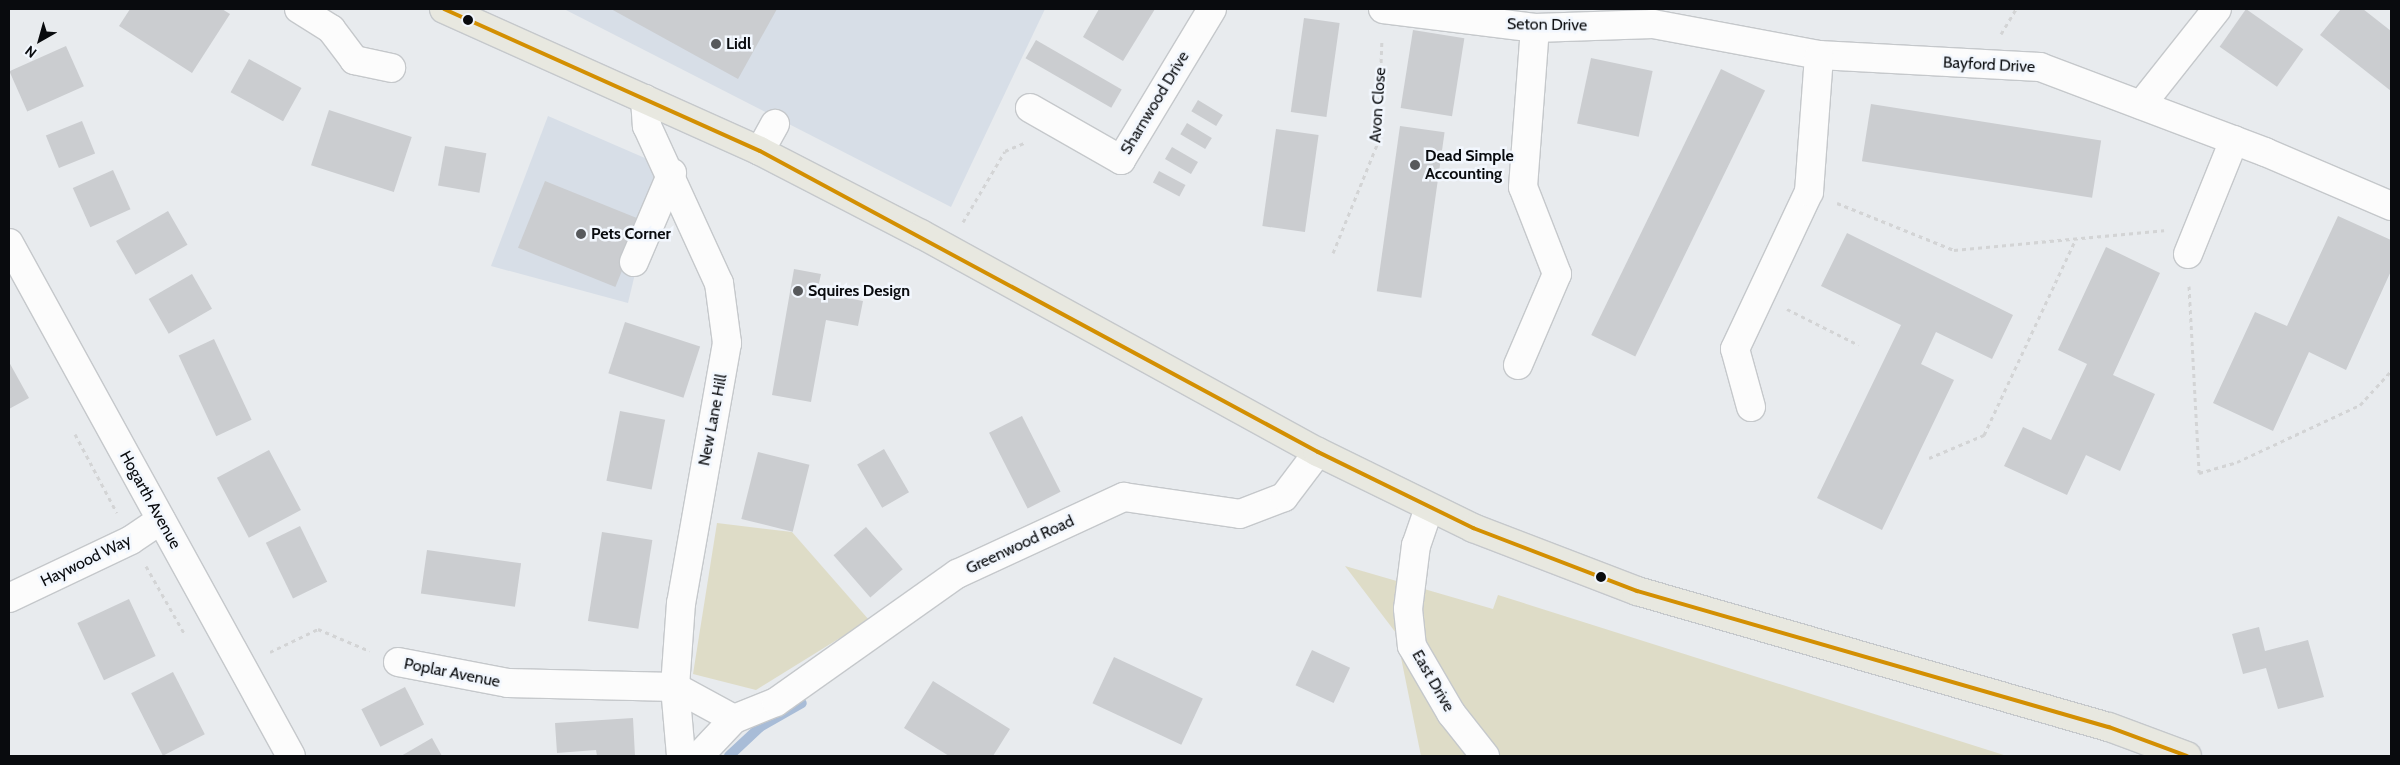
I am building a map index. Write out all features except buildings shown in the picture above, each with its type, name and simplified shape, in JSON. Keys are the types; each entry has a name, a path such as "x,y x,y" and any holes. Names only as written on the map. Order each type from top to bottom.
{"main road":[{"path":"444,9 760,151 921,234 1318,452 1429,508 1637,591 2109,728 2187,756"}],"street":[{"path":"299,9 331,29 354,60 390,68"},
{"name":"Sharnwood Drive","path":"1030,108 1122,160 1212,9"},
{"name":"Seton Drive","path":"1383,9 1535,28 1654,16"},
{"path":"2141,105 2217,9"},
{"name":"Bayford Drive","path":"1654,16 1819,55 2040,68 2234,140 2391,206"},
{"path":"1518,365 1557,274 1523,187 1535,28"},
{"path":"1751,407 1736,349 1757,294 1809,192 1819,55"},
{"name":"New Lane Hill","path":"646,99 647,126 672,173 719,283 727,343 681,603 675,687 680,756"},
{"path":"760,151 775,124"},
{"path":"2188,254 2234,140"},
{"path":"634,262 672,173"},
{"name":"Hogarth Avenue","path":"9,243 161,520 245,667 291,756"},
{"name":"Greenwood Road","path":"699,756 734,719 776,702 957,574 1124,497 1240,514 1284,497 1318,452"},
{"name":"East Drive","path":"1429,508 1416,546 1410,591 1412,646 1467,745 1485,756"},
{"name":"Haywood Way","path":"9,598 161,520"},
{"name":"Poplar Avenue","path":"398,662 508,684 675,687"},
{"path":"675,687 734,719"}],"path":[{"name":"Avon Close","path":"1333,253 1378,142 1383,9"},
{"path":"960,227 1005,151 1062,126"},
{"path":"1809,192 1954,250 2199,227"},
{"path":"1928,458 1984,435 2076,239"},
{"path":"2188,254 2199,473 2237,462 2360,405 2391,371"},
{"path":"1757,294 1859,345"},
{"name":"Poplar Avenue","path":"245,667 318,629 398,662"}],"shaded area":[{"path":"564,9 1045,9 951,207"},
{"path":"548,116 661,165 628,303 491,266"},
{"path":"717,523 792,532 869,620 756,690 693,674"},
{"path":"1345,566 1493,609 1498,595 2007,756 1421,756 1396,633"}],"waterway":[{"path":"729,756 760,727 802,703"}],"transit line":[{"path":"444,9 760,151 1318,452 1473,528 1637,591 2109,727 2187,756"}],"place":[{"name":"Lidl","path":"716,44"},
{"name":"Dead Simple Accounting","path":"1415,165"},
{"name":"Pets Corner","path":"581,234"},
{"name":"Squires Design","path":"798,291"}]}
